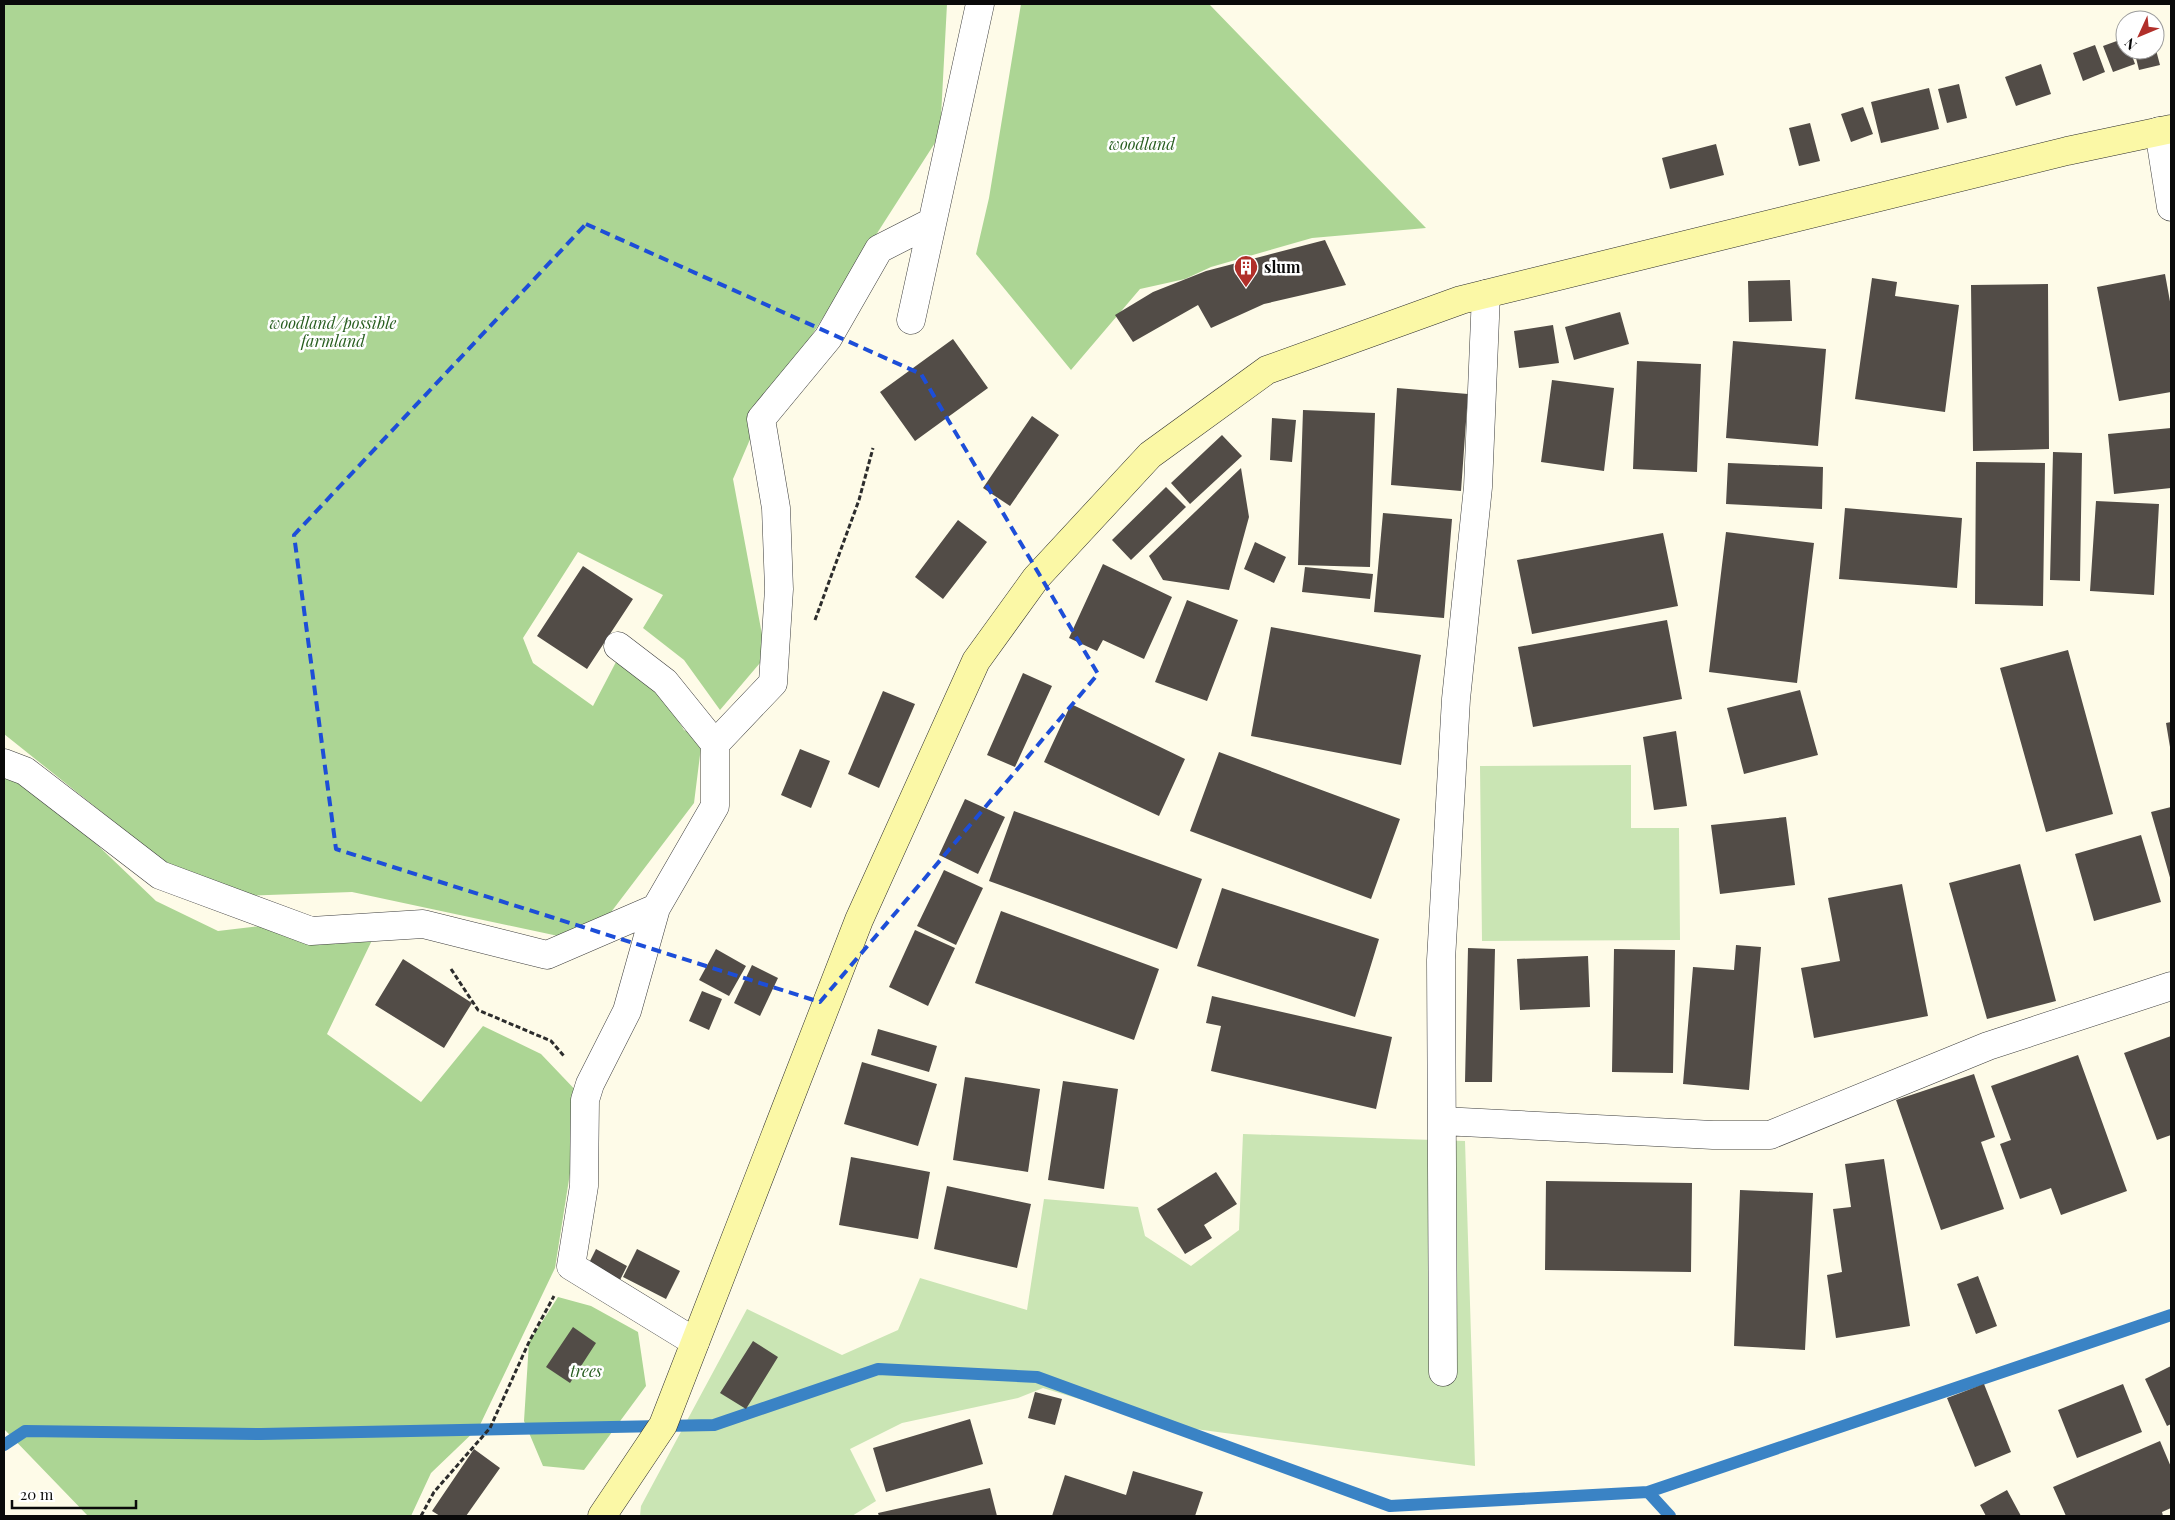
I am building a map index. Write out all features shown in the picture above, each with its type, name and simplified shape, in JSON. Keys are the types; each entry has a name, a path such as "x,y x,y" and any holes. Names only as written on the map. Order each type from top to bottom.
{"main road":[{"path":"602,1516 663,1425 859,920 976,661 1036,578 1150,455 1266,370 1462,300 2066,151 2165,130"}],"street":[{"path":"911,320 980,4"},
{"path":"2165,130 2171,207"},
{"path":"715,744 773,684 779,589 776,508 761,419 828,338 879,248 932,222"},
{"path":"1443,1372 1441,951 1456,699 1478,487 1486,294"},
{"path":"618,646 665,682 715,744 715,806 656,908 627,1011 590,1084 585,1100 584,1186 571,1266 695,1342"},
{"path":"4,763 24,771 160,875 311,930 423,924 547,955 656,908"},
{"path":"1442,1121 1713,1135 1770,1135 1988,1046 2171,986"}],"path":[{"path":"814,623 859,500 873,448"},
{"path":"423,924 478,1010 551,1041 590,1084"},
{"path":"422,1516 434,1492 490,1428 529,1342 571,1266"}],"highlighted area":[{"path":"586,224 921,374 1098,674 820,1002 336,849 294,535"}],"green space":[{"name":"woodland/possible farmland","path":"4,4 947,4 940,135 760,416 733,479 766,656 720,710 684,660 643,628 663,595 578,552 523,638 533,663 593,706 616,662 652,677 684,730 702,739 694,803 602,924 577,940 352,892 208,897 4,734"},
{"name":"woodland","path":"1021,4 1209,4 1426,228 1312,238 1211,267 1185,279 1140,289 1071,370 976,254 989,198"},
{"path":"1631,765 1631,828 1679,828 1680,940 1482,941 1480,766"},
{"path":"4,774 65,814 156,901 218,931 319,919 375,934 327,1034 421,1102 483,1026 541,1054 582,1097 555,1268 479,1427 431,1473 411,1516 88,1516 4,1429"},
{"path":"1243,1134 1465,1141 1475,1466 1165,1425 1043,1388 1018,1398 902,1423 850,1449 876,1501 852,1516 640,1516 641,1506 747,1309 842,1355 898,1330 920,1278 1027,1310 1044,1199 1138,1207 1145,1236 1191,1266 1239,1230"},
{"name":"trees","path":"558,1297 591,1306 638,1332 646,1386 584,1470 543,1466 524,1421 529,1342"}],"building":[{"path":"2115,42 2115,60 2134,60 2135,64 2113,72 2103,46"},
{"path":"2095,45 2105,72 2083,81 2073,53"},
{"path":"2136,60 2159,60 2160,65 2139,70"},
{"path":"2041,64 2051,94 2016,106 2005,77"},
{"path":"1959,84 1967,118 1947,123 1938,89"},
{"path":"1929,88 1939,129 1881,143 1871,102"},
{"path":"1863,107 1873,134 1851,142 1841,114"},
{"path":"1810,123 1820,161 1799,166 1789,128"},
{"path":"1716,144 1724,175 1670,189 1662,158"},
{"name":"slum","path":"1325,240 1346,285 1264,304 1211,328 1198,305 1133,342 1115,315 1153,292 1206,271"},
{"path":"2165,274 2171,307 2171,392 2119,401 2097,287"},
{"path":"1872,278 1897,282 1895,296 1959,305 1945,412 1855,399"},
{"path":"1790,280 1792,321 1749,322 1748,281"},
{"path":"2048,284 2049,449 1973,451 1971,285"},
{"path":"1620,312 1629,344 1574,360 1565,327"},
{"path":"1553,325 1559,363 1519,368 1514,331"},
{"path":"953,339 988,388 915,441 880,392"},
{"path":"1733,341 1826,349 1818,446 1726,438"},
{"path":"1637,361 1701,364 1697,472 1633,469"},
{"path":"1552,380 1614,388 1604,471 1541,462"},
{"path":"1397,388 1468,394 1461,491 1391,485"},
{"path":"1303,410 1375,413 1370,567 1298,565"},
{"path":"1032,416 1059,435 1010,506 983,488"},
{"path":"1272,418 1296,420 1292,462 1270,460"},
{"path":"2171,428 2171,488 2114,494 2108,434"},
{"path":"1222,435 1242,456 1190,504 1171,483"},
{"path":"2053,452 2082,453 2080,581 2050,580"},
{"path":"1976,462 2045,463 2043,606 1975,604"},
{"path":"1728,463 1823,467 1822,509 1726,504"},
{"path":"1241,468 1249,517 1229,590 1163,580 1149,556"},
{"path":"1166,487 1186,507 1131,560 1112,540"},
{"path":"2096,501 2159,504 2154,595 2090,591"},
{"path":"1845,508 1962,518 1957,588 1839,579"},
{"path":"1383,513 1452,519 1444,618 1374,612"},
{"path":"958,520 987,542 943,599 915,577"},
{"path":"1726,532 1814,543 1797,683 1709,672"},
{"path":"1663,533 1678,606 1532,634 1517,560"},
{"path":"1255,542 1286,557 1274,583 1244,569"},
{"path":"1103,564 1172,597 1144,659 1103,640 1097,651 1069,638"},
{"path":"583,566 633,599 587,669 537,636"},
{"path":"1305,567 1373,574 1370,599 1302,592"},
{"path":"1187,600 1238,620 1207,701 1155,682"},
{"path":"1667,620 1682,699 1533,727 1518,647"},
{"path":"1271,627 1421,655 1401,765 1251,736"},
{"path":"2068,650 2113,814 2046,832 2000,668"},
{"path":"1023,673 1052,686 1015,767 987,755"},
{"path":"1800,690 1818,755 1744,774 1727,708"},
{"path":"883,691 915,704 879,788 848,774"},
{"path":"1071,704 1185,759 1159,816 1044,762"},
{"path":"2171,722 2171,747 2170,747 2166,723"},
{"path":"1676,731 1687,806 1654,810 1643,737"},
{"path":"800,749 830,761 811,808 781,795"},
{"path":"1219,752 1400,819 1371,899 1190,831"},
{"path":"965,799 1005,817 978,874 939,855"},
{"path":"2171,807 2171,881 2151,812"},
{"path":"1014,811 1202,879 1177,949 989,881"},
{"path":"1786,817 1795,885 1720,894 1711,825"},
{"path":"2141,835 2161,902 2094,921 2075,854"},
{"path":"2020,864 2056,1001 1987,1019 1949,883"},
{"path":"944,870 983,888 956,945 917,926"},
{"path":"1902,884 1928,1016 1814,1038 1801,968 1840,961 1828,898"},
{"path":"1222,888 1379,939 1355,1017 1197,966"},
{"path":"1001,911 1159,969 1134,1040 975,983"},
{"path":"915,930 955,948 928,1006 889,987"},
{"path":"1736,945 1761,947 1749,1090 1683,1084 1693,967 1734,970"},
{"path":"1468,948 1495,949 1492,1082 1465,1082"},
{"path":"716,949 746,966 729,996 699,980"},
{"path":"1614,949 1675,950 1673,1073 1612,1072"},
{"path":"1588,956 1590,1007 1520,1010 1517,959"},
{"path":"403,959 472,1003 444,1048 375,1005"},
{"path":"752,965 778,978 760,1016 734,1003"},
{"path":"702,991 722,999 709,1030 689,1021"},
{"path":"1212,996 1392,1037 1376,1109 1211,1071 1221,1026 1206,1023"},
{"path":"878,1029 937,1046 929,1072 871,1055"},
{"path":"2171,1036 2171,1135 2157,1140 2124,1053"},
{"path":"2078,1055 2127,1191 2061,1215 2051,1188 2020,1199 2000,1144 2011,1140 1991,1086"},
{"path":"862,1062 937,1084 918,1146 844,1124"},
{"path":"1974,1074 1995,1137 1981,1142 2004,1209 1941,1230 1896,1100"},
{"path":"965,1077 1040,1089 1028,1172 953,1160"},
{"path":"1063,1081 1118,1089 1104,1189 1048,1180"},
{"path":"851,1157 930,1172 918,1239 839,1225"},
{"path":"1884,1159 1910,1326 1836,1338 1827,1275 1842,1272 1833,1209 1851,1207 1845,1164"},
{"path":"1216,1172 1237,1204 1204,1225 1212,1238 1185,1254 1157,1209"},
{"path":"1546,1181 1692,1183 1691,1272 1545,1270"},
{"path":"947,1186 1031,1204 1017,1268 934,1249"},
{"path":"1740,1190 1813,1193 1805,1350 1734,1346"},
{"path":"596,1249 627,1266 618,1284 587,1267"},
{"path":"637,1249 680,1271 666,1299 623,1277"},
{"path":"1978,1276 1997,1326 1976,1334 1957,1284"},
{"path":"573,1327 596,1343 570,1383 546,1367"},
{"path":"753,1341 778,1357 746,1409 720,1393"},
{"path":"2171,1366 2171,1424 2167,1426 2145,1379"},
{"path":"1984,1384 2011,1452 1975,1467 1947,1398"},
{"path":"2123,1384 2142,1432 2077,1458 2058,1410"},
{"path":"1035,1392 1062,1399 1055,1425 1028,1418"},
{"path":"970,1419 983,1464 886,1492 873,1448"},
{"path":"2160,1441 2171,1467 2171,1508 2162,1512 2163,1516 2066,1516 2053,1487"},
{"path":"474,1449 500,1468 466,1516 440,1516 432,1511"},
{"path":"1133,1471 1203,1492 1195,1516 1052,1516 1065,1475 1126,1495"},
{"path":"990,1488 997,1516 879,1516 878,1513"},
{"path":"2007,1490 2021,1516 1986,1516 1980,1505"}],"waterway":[{"path":"4,1445 25,1431 261,1434 714,1425 878,1369 1037,1377 1390,1506 1648,1492 2171,1315"},
{"path":"1648,1492 1670,1516"}],"place":[{"name":"slum","path":"1246,288"}]}
